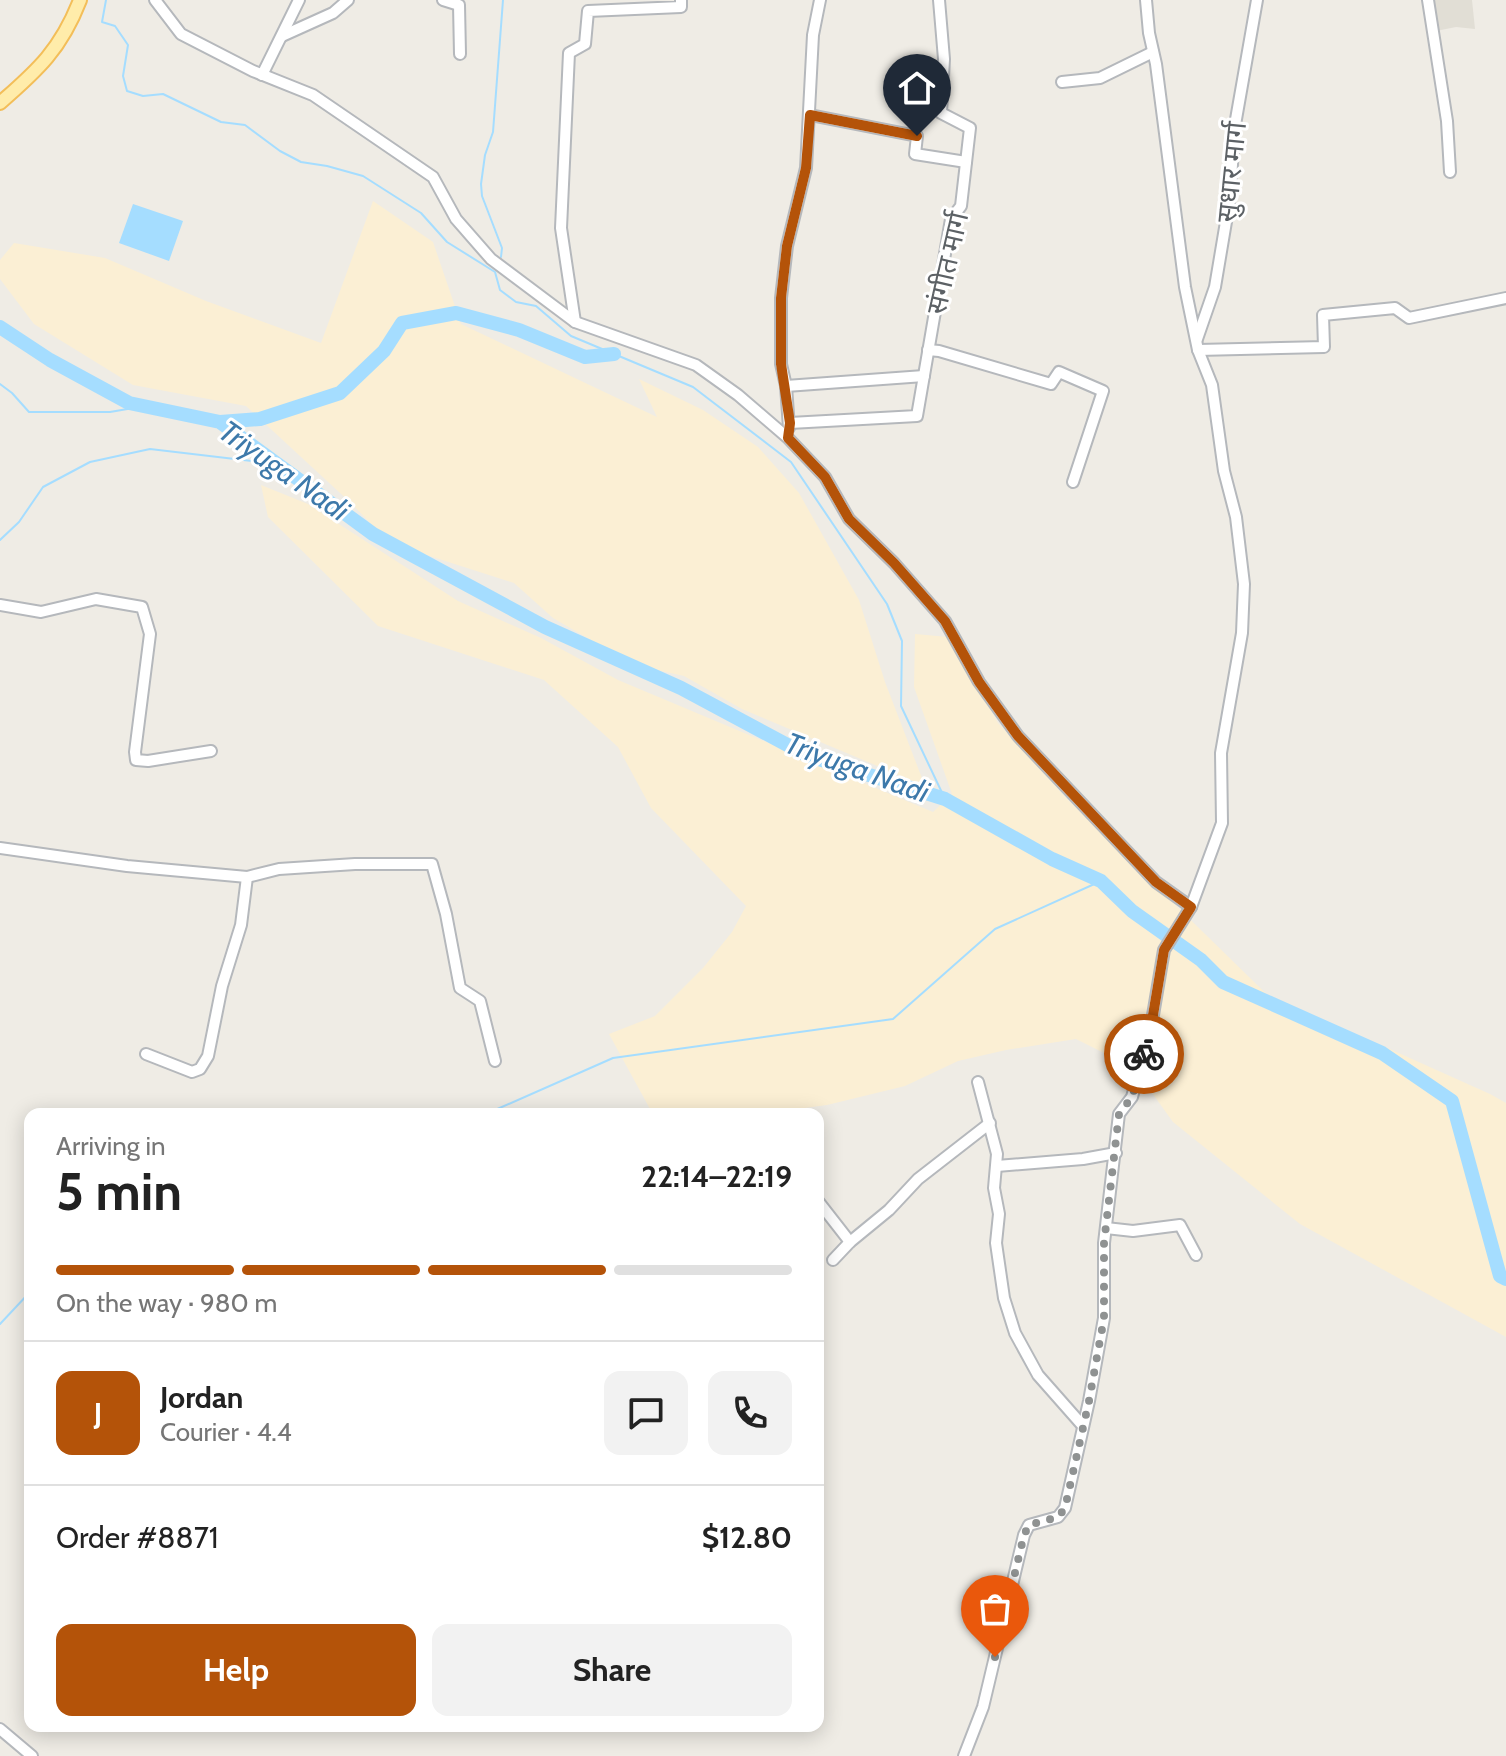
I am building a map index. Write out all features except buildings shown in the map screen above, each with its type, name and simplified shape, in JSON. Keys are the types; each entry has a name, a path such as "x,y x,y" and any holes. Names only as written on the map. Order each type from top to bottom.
{"main road":[{"path":"0,103 44,64 72,21 80,0"}],"street":[{"path":"155,0 181,34 262,75 313,95 433,177 456,219 491,259 575,322 696,365 738,395 788,438 825,477 849,519 894,563 945,621 979,682 1018,736 1156,882 1191,907"},
{"path":"262,75 299,0"},
{"path":"282,36 333,13 348,0"},
{"path":"443,0 459,5 460,54"},
{"path":"575,322 561,228 569,53 585,44 588,11 681,7 681,0"},
{"path":"788,438 790,423 781,364 781,298 787,246 806,168 813,35 820,0"},
{"name":"संगीत मार्ग","path":"790,423 917,416 951,219 961,206 970,128 941,113 944,59 939,0"},
{"path":"964,1756 983,1707 1024,1535 1029,1525 1058,1517 1065,1508 1104,1318 1106,1228 1119,1114 1132,1097 1151,1027 1164,950 1191,907 1222,823 1221,753 1242,633 1244,584 1236,517 1224,471 1212,385 1197,346 1173,206 1146,0"},
{"name":"सुधार मार्ग","path":"1197,346 1215,287 1229,204 1235,125 1257,0"},
{"path":"1428,0 1447,121 1450,172"},
{"path":"1062,82 1100,78 1153,52"},
{"path":"810,115 917,136 915,154 966,162"},
{"path":"1197,346 1324,347 1323,315 1395,308 1409,318 1506,298"},
{"path":"928,350 1051,384 1059,372 1103,391 1073,482"},
{"path":"786,386 924,376"},
{"path":"0,605 41,612 96,599 142,607 150,634 136,760 148,761 211,751"},
{"path":"0,848 127,866 247,877 279,869 355,864 432,864 446,914 460,988 480,1001 495,1061"},
{"path":"146,1054 192,1072 200,1069 208,1056 222,986 241,925 247,877"},
{"path":"978,1082 995,1139 997,1166 994,1188 999,1214 996,1243 1004,1298 1015,1333 1038,1375 1083,1426"},
{"path":"833,1260 889,1210 918,1179 990,1123"},
{"path":"997,1166 1116,1153"},
{"path":"824,1209 850,1242"},
{"path":"1106,1228 1133,1231 1180,1225 1196,1255"},
{"path":"0,1729 32,1756"}],"shaded area":[{"path":"1431,0 1472,0 1475,29 1456,27 1436,31"}],"sand":[{"path":"373,201 433,242 461,324 657,417 639,379 703,410 758,447 799,493 859,600 885,682 925,786 742,709 684,676 634,665 553,618 514,583 389,543 353,505 246,406 133,385 34,324 0,279 0,260 14,243 105,258 206,301 321,343"},
{"path":"261,485 308,504 458,601 541,638 618,680 933,812 952,794 914,687 915,634 948,637 998,723 1068,800 1289,1016 1383,1046 1506,1103 1506,1337 1300,1224 1173,1122 1134,1068 1076,1039 958,1061 905,1086 827,1105 805,1108 649,1108 609,1034 655,1016 703,968 732,932 746,906 651,808 618,747 544,680 378,626 268,517"}],"water":[{"path":"133,204 183,221 169,261 119,243"}],"waterway":[{"path":"106,0 102,22 115,26 128,45 123,76 127,91 143,96 163,94 221,122 245,125 301,162 363,176 421,213 447,242 495,272 500,290 516,302 536,306 571,336 693,387 791,462 887,604 902,641 901,706 945,799"},
{"path":"501,257 502,248 482,196 481,184 485,155 493,132 503,0"},
{"path":"220,422 260,419 340,393 384,351 402,323 456,313 519,330 585,357 614,354"},
{"name":"Triyuga Nadi","path":"0,327 50,360 129,403 220,422 373,534 545,627 681,688 806,755 945,799 1052,859 1101,881 1132,911 1201,960 1223,982 1382,1053 1452,1101 1500,1276 1506,1279"},
{"path":"0,384 29,412 110,412 145,406"},
{"path":"0,540 19,522 43,487 90,462 150,449 278,464"},
{"path":"500,1108 613,1058 893,1019 995,929 1101,881"},
{"path":"0,1324 24,1298"}],"way so far":[{"path":"995,1657 1024,1535 1029,1525 1058,1517 1065,1508 1104,1318 1104,1243 1119,1114 1132,1097 1144,1054"}],"route":[{"path":"917,136 810,115 806,168 787,246 781,298 781,364 790,423 788,438 825,477 849,519 894,563 945,621 979,682 1018,736 1156,882 1191,907 1164,950 1144,1054"}]}
